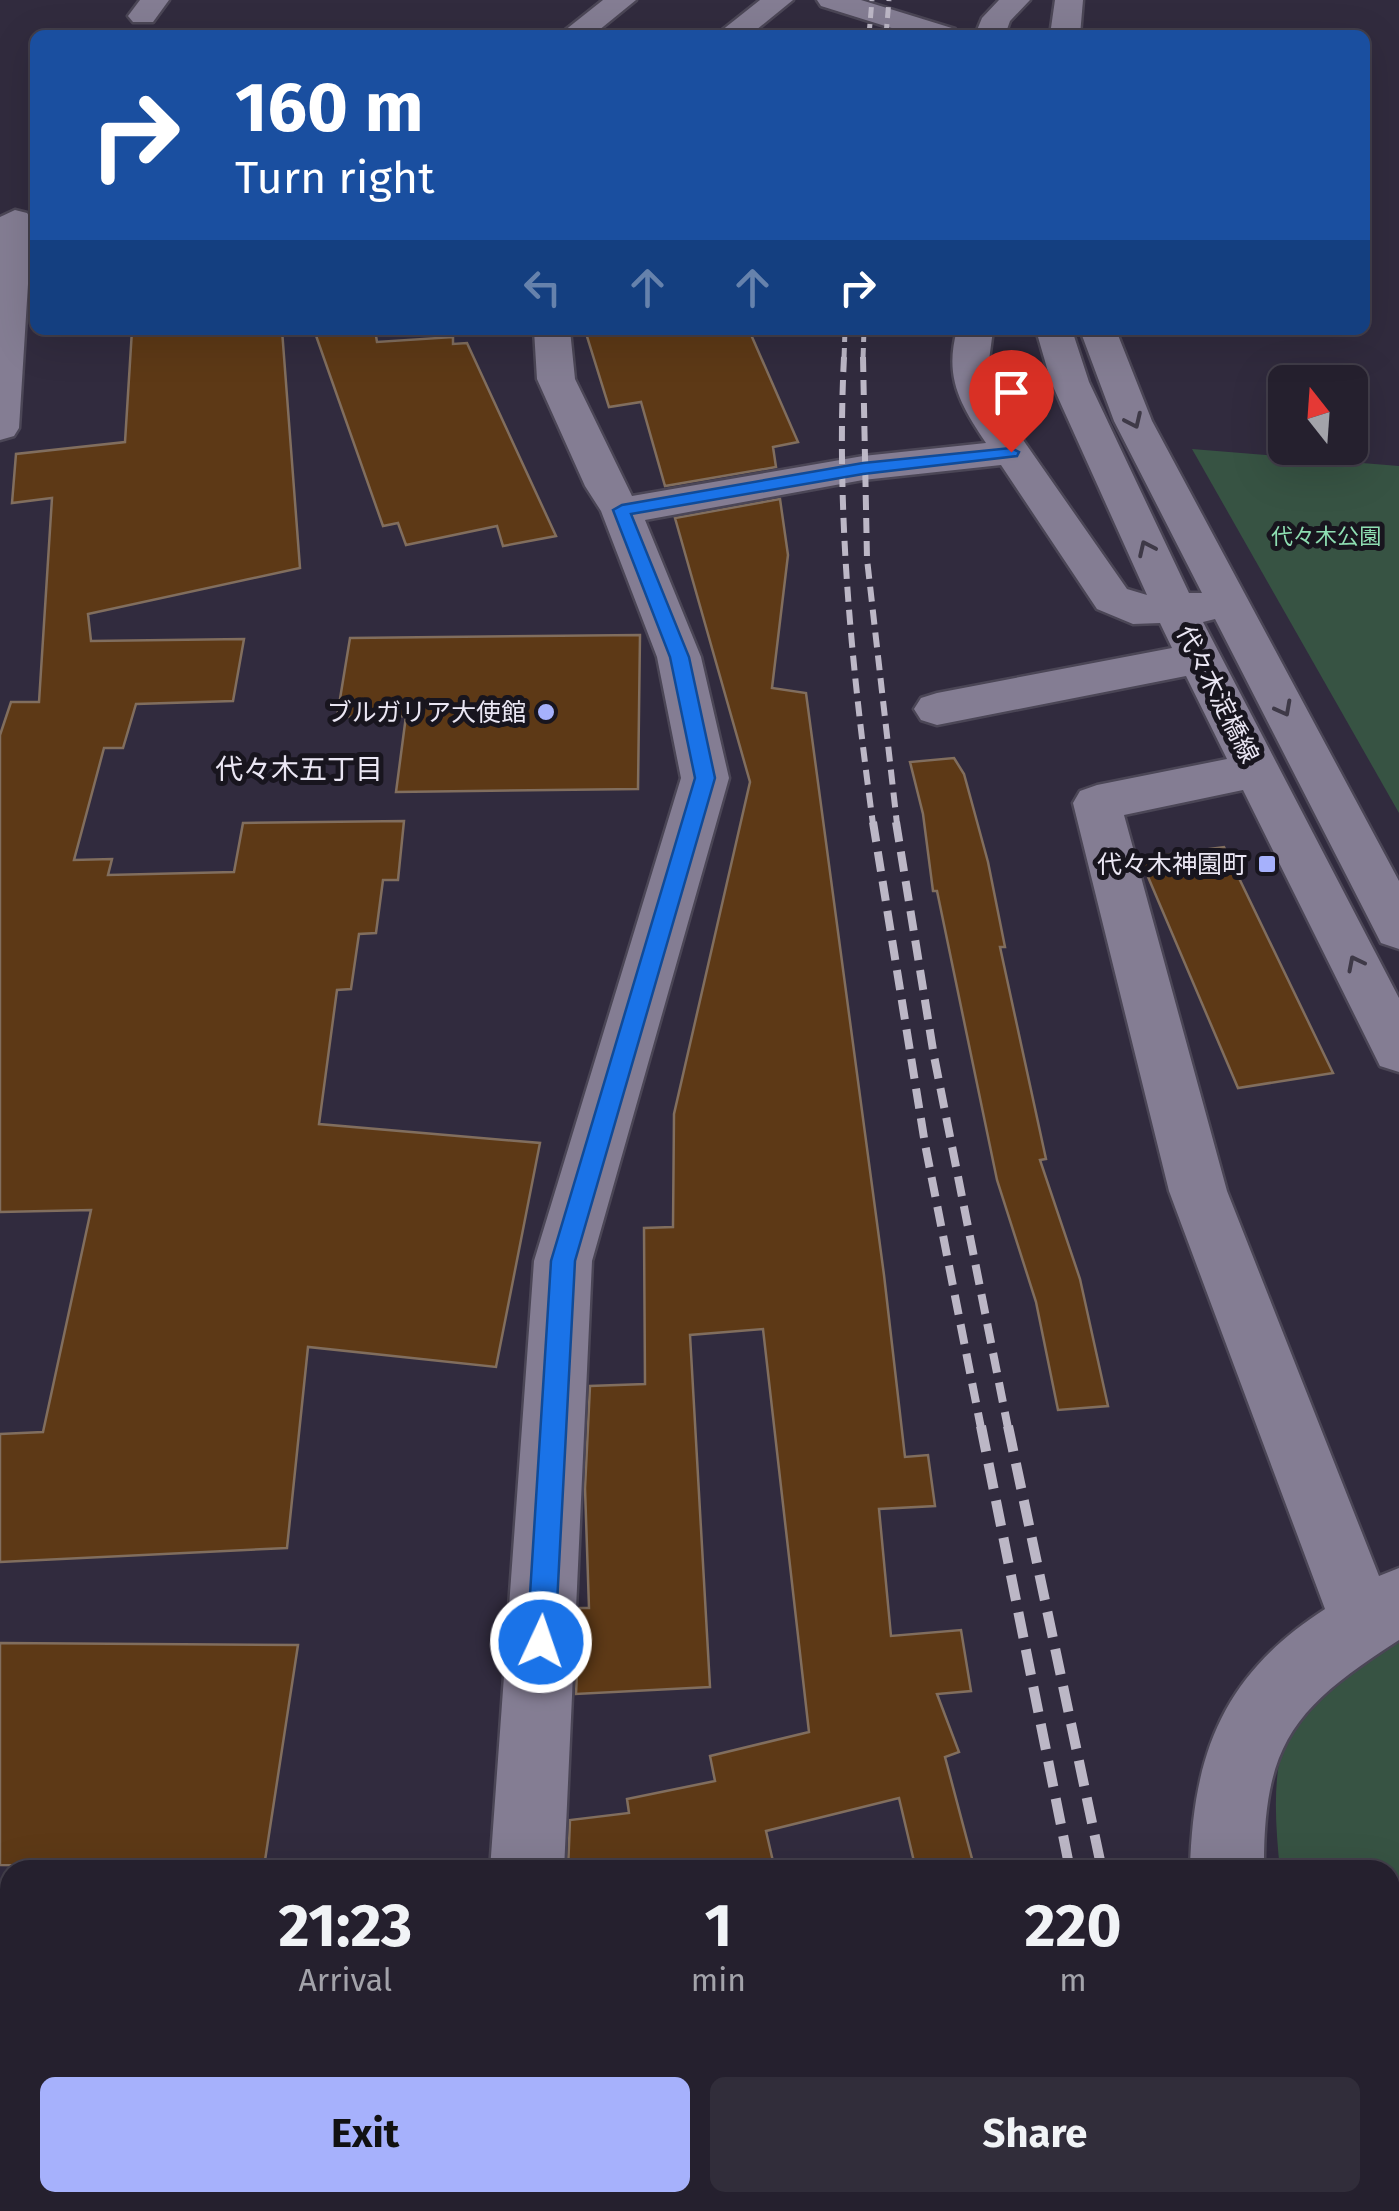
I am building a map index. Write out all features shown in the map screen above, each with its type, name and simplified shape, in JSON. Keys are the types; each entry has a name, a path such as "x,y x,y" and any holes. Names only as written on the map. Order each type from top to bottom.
{"street":[{"path":"581,30 622,0"},
{"path":"738,30 780,0"},
{"path":"831,0 930,30"},
{"path":"992,30 997,18 1016,0"},
{"path":"1062,30 1069,0"},
{"path":"0,428 17,220"},
{"path":"528,1860 563,1261 705,778 680,657 622,510 605,486 556,379 552,335"},
{"path":"974,335 967,365 970,385 1112,599 1127,608 1175,610 1230,604"},
{"name":"代々木淀橋線","path":"1056,335 1070,382 1175,610 1399,1050"},
{"name":"代々木淀橋線","path":"1100,335 1133,420 1399,929"},
{"path":"622,510 863,468 1011,452"},
{"path":"937,709 1199,658"},
{"path":"1227,1860 1227,1826 1243,1748 1286,1680 1382,1612 1198,1191 1097,803 1256,770"}],"green space":[{"name":"代々木公園","path":"1192,449 1268,455 1268,465 1399,466 1399,813"},
{"path":"1399,1640 1399,1860 1279,1860 1276,1791 1283,1745 1316,1703"}],"building":[{"path":"132,335 282,335 300,568 88,614 91,641 244,639 233,701 136,704 123,748 104,748 74,860 112,859 108,875 234,872 243,823 404,821 398,880 383,880 376,933 359,934 351,989 337,990 319,1124 540,1143 496,1367 308,1347 287,1548 0,1562 0,1434 43,1432 91,1210 0,1212 0,735 11,702 39,702 52,498 12,503 16,454 125,442"},
{"path":"316,335 376,335 377,342 453,337 453,344 467,343 556,536 503,546 497,526 406,545 398,523 383,526"},
{"path":"587,335 751,335 798,442 773,447 776,467 665,486 641,402 609,407"},
{"path":"780,499 788,555 772,688 806,693 905,1457 928,1455 935,1506 879,1509 891,1636 961,1630 971,1691 937,1694 959,1752 945,1757 972,1860 914,1860 899,1798 766,1831 773,1860 568,1860 570,1820 629,1813 627,1799 715,1781 710,1756 809,1732 763,1329 690,1335 710,1687 576,1694 580,1608 589,1608 585,1488 590,1386 645,1384 644,1228 673,1227 674,1114 750,782 675,518"},
{"path":"640,635 638,789 396,792 406,716 337,717 350,638"},
{"path":"954,758 964,774 988,862 1005,947 1000,947 1046,1159 1040,1160 1080,1279 1108,1406 1058,1410 1036,1302 997,1180 937,891 933,891 923,814 910,762"},
{"path":"1224,847 1333,1073 1238,1088 1140,858"},
{"path":"0,1643 298,1645 265,1860 0,1860"}],"railway":[{"path":"869,30 872,0"},
{"path":"886,30 889,0"},
{"path":"844,359 845,335"},
{"path":"863,358 864,335"},
{"path":"844,357 844,533 858,708 873,824"},
{"path":"863,358 867,559 897,824"},
{"path":"873,822 925,1144 981,1428"},
{"path":"896,822 934,1056 1008,1428"},
{"path":"981,1426 1068,1860"},
{"path":"1008,1426 1100,1860"}],"place":[{"name":"ブルガリア大使館","path":"546,712"},
{"name":"代々木神園町","path":"1267,864"}],"district":[{"name":"代々木五丁目","path":"299,769"}],"route":[{"path":"541,1642 563,1261 705,778 680,657 622,510 863,468 1011,452"}]}
